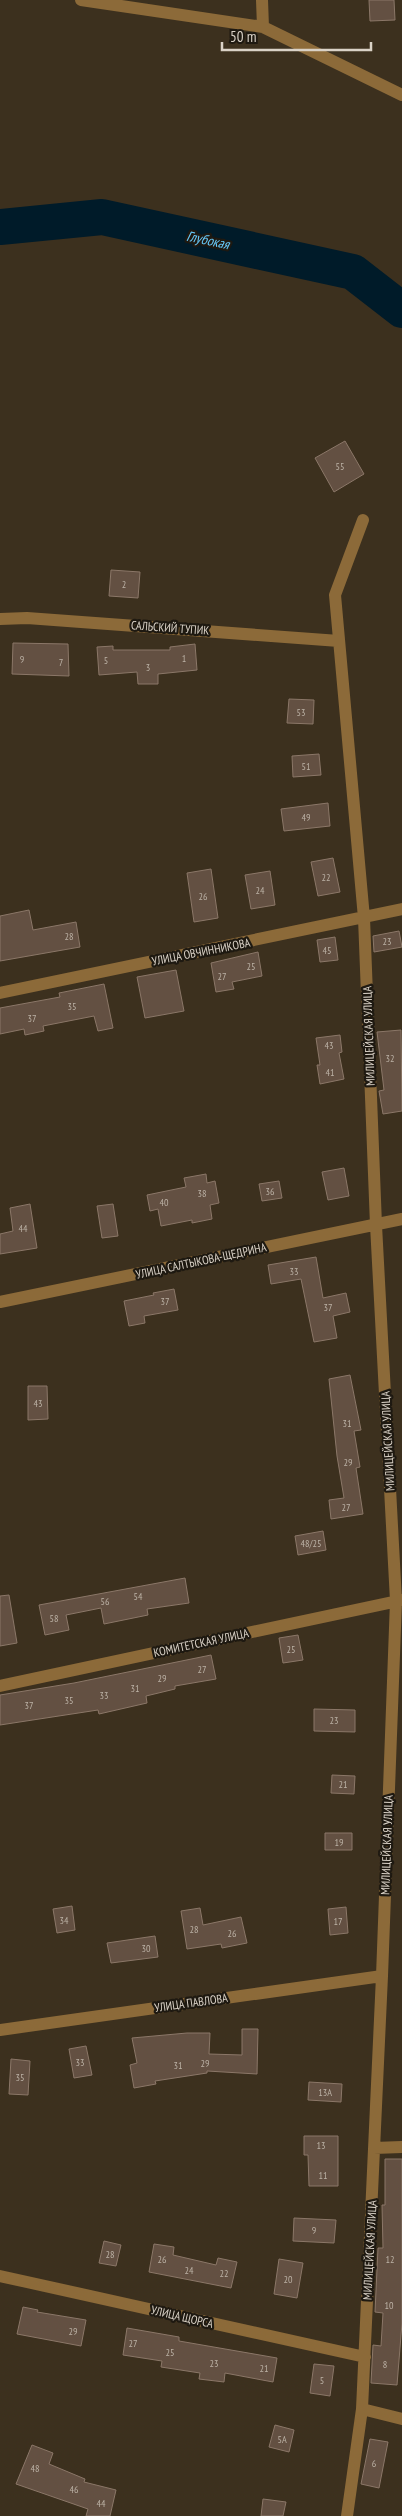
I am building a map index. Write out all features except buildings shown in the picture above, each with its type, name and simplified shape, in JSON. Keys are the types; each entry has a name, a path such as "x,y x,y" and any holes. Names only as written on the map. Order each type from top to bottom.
{"street":[{"path":"81,0 263,27 402,95"},
{"path":"262,0 263,27"},
{"name":"МИЛИЦЕЙСКАЯ УЛИЦА","path":"347,2516 362,2409 365,2357 399,1601 376,1225 364,918 335,595 362,520"},
{"name":"САЛЬСКИЙ ТУПИК","path":"0,619 27,618 339,641"},
{"name":"УЛИЦА ОВЧИННИКОВА","path":"0,992 402,909"},
{"name":"УЛИЦА САЛТЫКОВА-ЩЕДРИНА","path":"0,1302 402,1219"},
{"name":"КОМИТЕТСКАЯ УЛИЦА","path":"0,1686 399,1601"},
{"name":"УЛИЦА ПАВЛОВА","path":"0,2030 382,1976"},
{"path":"374,2148 402,2147"},
{"name":"УЛИЦА ЩОРСА","path":"0,2276 365,2357"},
{"path":"362,2409 402,2419"}],"waterway":[{"name":"Глубокая","path":"0,227 102,217 353,272 402,310"}]}
